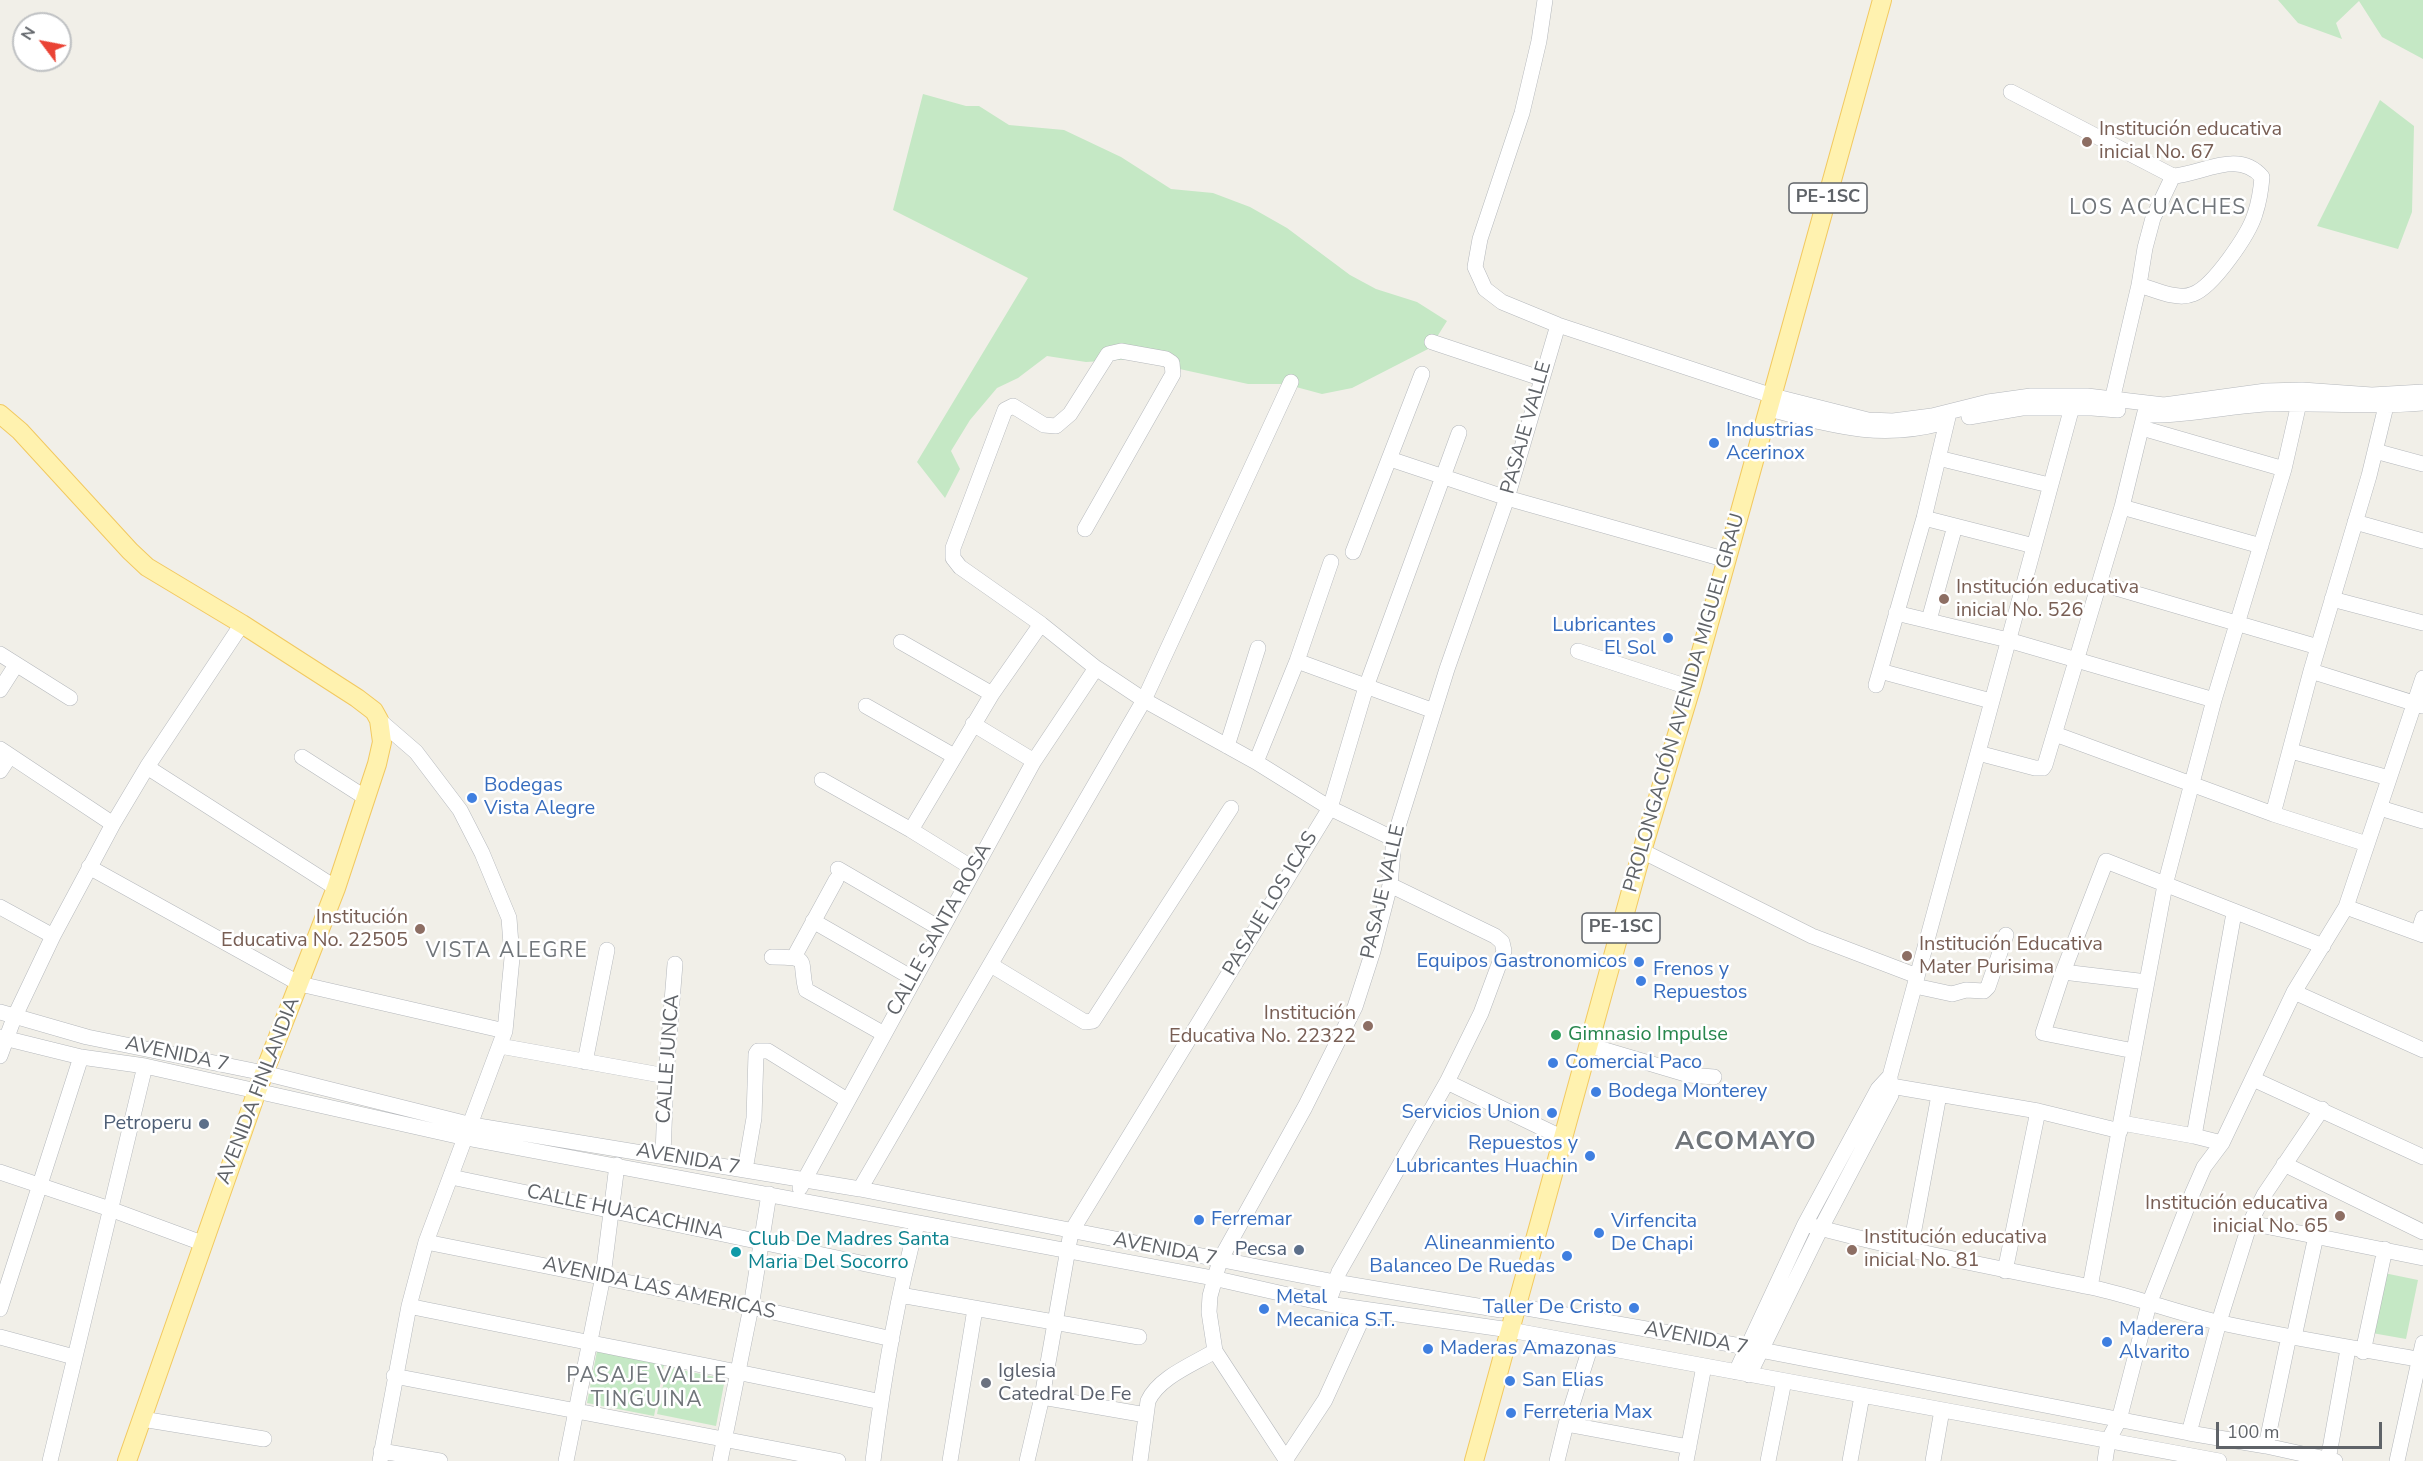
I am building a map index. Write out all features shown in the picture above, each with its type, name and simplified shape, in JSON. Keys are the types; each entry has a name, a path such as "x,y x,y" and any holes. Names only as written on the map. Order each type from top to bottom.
{"main road":[{"name":"PE-1SC","path":"1771,403 1882,0"},
{"name":"PROLONGACIÓN AVENIDA MIGUEL GRAU","path":"1474,1461 1642,851 1771,403"},
{"path":"0,414 20,430 147,567 242,624 357,698 374,711 380,720"},
{"name":"AVENIDA FINLANDIA","path":"127,1461 257,1091 336,888 366,798 381,742 380,720"}],"street":[{"path":"1545,0 1539,41 1522,113 1480,239 1475,267 1485,289 1502,302 1558,325 1771,403 1868,420 1893,421 1949,416 1988,402 2031,396 2111,404 2284,469"},
{"path":"2011,92 2173,176 2236,163 2248,166 2262,177 2255,216 2227,263 2194,294 2179,296 2139,285"},
{"path":"2111,404 2139,285 2145,248 2153,219 2173,176"},
{"name":"PASAJE VALLE","path":"1286,1460 1215,1351 1209,1312 1213,1278 1220,1260 1305,1107 1355,1006 1373,951 1390,885 1394,839 1434,711 1507,498 1540,378 1558,325"},
{"path":"1432,342 1540,378"},
{"path":"1085,529 1173,374 1172,363 1166,359 1121,351 1108,354 1070,414 1056,426 1044,425 1013,406 1005,410 953,548 954,558 960,567 1041,624 1096,668 1144,700 1256,762 1330,808 1394,839"},
{"path":"1353,552 1422,374"},
{"path":"860,1189 1144,700 1291,382"},
{"path":"2145,416 2185,403 2266,391 2386,406 2423,403"},
{"path":"2302,397 2423,392"},
{"path":"2090,1287 2165,885 2214,700 2284,469 2302,397"},
{"path":"1753,1349 1821,1228 1891,1095 1890,1081 1916,981 2073,402"},
{"path":"2273,814 2386,406"},
{"path":"1949,416 1924,518 1878,678 1991,701"},
{"path":"1978,753 2035,768 2043,768 2047,760 2122,507 2145,416"},
{"name":"PASAJE LOS ICAS","path":"1027,1461 1042,1397 1071,1232 1330,808 1366,687 1459,433"},
{"path":"2375,451 2423,464"},
{"path":"1938,458 2049,485"},
{"path":"1390,459 1507,498 1726,560"},
{"path":"2122,507 2261,546"},
{"path":"1924,518 2034,546"},
{"path":"2355,522 2423,542"},
{"path":"1929,620 1954,526"},
{"path":"1256,762 1297,661 1331,562"},
{"path":"2099,583 2318,647"},
{"path":"2332,599 2423,623"},
{"path":"1896,613 2008,640 2214,700"},
{"path":"0,1056 7,1015 53,936 113,824 147,767 242,624"},
{"path":"911,830 973,724 1041,624"},
{"path":"901,642 992,694"},
{"path":"1227,746 1258,648"},
{"path":"1578,651 1690,688"},
{"path":"0,654 70,698"},
{"path":"1297,661 1434,711"},
{"path":"0,690 16,665"},
{"name":"CALLE SANTA ROSA","path":"795,1199 803,1180 1034,761 1096,668"},
{"path":"2311,671 2419,704"},
{"path":"2105,1461 2108,1441 2119,1420 2150,1304 2204,1167 2222,1143 2294,992 2346,907 2389,778 2419,704 2423,678"},
{"path":"866,706 954,756"},
{"path":"380,720 416,752 460,810 483,853 499,892 508,918 512,947 510,1004 503,1038 426,1242 394,1376 381,1456 440,1461"},
{"path":"973,724 1034,761"},
{"path":"2055,734 2273,814 2367,844"},
{"path":"2290,751 2389,778"},
{"path":"0,771 5,752 113,824"},
{"path":"302,756 366,798"},
{"path":"147,767 336,888"},
{"path":"822,780 911,830 974,869"},
{"path":"991,965 1085,1022 1093,1021 1231,808"},
{"path":"2379,808 2423,821"},
{"path":"1642,851 1812,936 1952,994 1966,990 1984,991 1988,987 2006,935"},
{"path":"2134,1051 2043,1033 2063,972 2106,861 2323,946"},
{"path":"89,867 300,984 585,1062 666,1076"},
{"path":"794,957 837,874 941,929"},
{"path":"1328,1304 1335,1282 1447,1082 1481,1013 1504,951 1504,947 1495,936 1390,885"},
{"path":"0,907 53,936"},
{"path":"2346,907 2420,934 2423,918"},
{"path":"2194,1136 2235,913"},
{"path":"813,921 914,979"},
{"path":"585,1062 607,950"},
{"path":"772,957 794,957 805,966 806,990 884,1034"},
{"name":"CALLE JUNCA","path":"663,1155 666,1076 675,964"},
{"path":"2063,972 2147,982"},
{"path":"2294,992 2423,1050"},
{"name":"AVENIDA 7","path":"7,1015 87,1037 264,1073 469,1131 663,1155 860,1189 1335,1282 1501,1310 1515,1306 1753,1349 2331,1460"},
{"name":"AVENIDA 7","path":"3,1038 81,1057 145,1066 257,1091 469,1131 617,1165 917,1224 1213,1278 1328,1304 1510,1330 2108,1441 2181,1457 2219,1461"},
{"path":"1588,1045 1689,1075 1714,1077"},
{"path":"745,1170 754,1118 756,1054 759,1051 768,1051 847,1100"},
{"path":"0,1308 81,1057"},
{"path":"50,1461 145,1066"},
{"path":"2253,1079 2423,1157"},
{"path":"1743,1373 1805,1224 1878,1089 1890,1081 1939,1095 2121,1127 2194,1136 2222,1143"},
{"path":"1447,1082 1563,1138"},
{"path":"1910,1251 1939,1095"},
{"path":"2189,1433 2219,1322 2250,1223 2264,1195 2322,1109"},
{"path":"2005,1271 2038,1111"},
{"path":"2284,1164 2423,1232"},
{"path":"566,1461 603,1276 617,1165"},
{"path":"0,1172 111,1209 202,1244"},
{"name":"CALLE HUACACHINA","path":"451,1177 904,1272"},
{"path":"720,1461 751,1307 769,1194"},
{"path":"2250,1223 2423,1257"},
{"path":"873,1461 904,1272 917,1224"},
{"path":"1805,1224 1910,1251 2090,1287 2219,1322 2355,1350 2422,1360"},
{"path":"2266,1446 2316,1236"},
{"name":"AVENIDA LAS AMERICAS","path":"426,1242 603,1276 892,1339"},
{"path":"2331,1460 2355,1350 2385,1249"},
{"path":"900,1295 1139,1337"},
{"path":"409,1306 588,1344 739,1371 881,1402"},
{"path":"950,1461 975,1309"},
{"path":"1286,1460 1325,1400 1366,1310"},
{"path":"0,1337 74,1357"},
{"path":"2397,1461 2422,1360 2423,1343"},
{"path":"1557,1461 1591,1345"},
{"path":"1140,1461 1148,1401 1157,1387 1215,1351"},
{"path":"1566,1424 1688,1454 1704,1366"},
{"path":"394,1376 838,1461"},
{"path":"1768,1461 1784,1381"},
{"path":"1850,1461 1862,1396"},
{"path":"1042,1397 1146,1415"},
{"path":"1933,1461 1942,1410"},
{"path":"142,1419 264,1439"}],"green space":[{"path":"2278,0 2423,0 2423,59 2382,37 2359,1 2336,23 2342,39 2298,23"},
{"path":"923,94 966,106 979,106 1009,125 1064,130 1121,157 1171,189 1213,193 1250,207 1287,228 1350,275 1376,289 1417,302 1447,321 1430,348 1352,388 1322,394 1285,384 1248,384 1134,359 1086,362 1047,356 1018,378 997,388 970,420 951,451 960,469 945,498 917,462 1028,278 893,210"},
{"path":"2380,100 2414,126 2412,212 2398,249 2317,226"},
{"path":"2384,1273 2418,1280 2406,1339 2372,1333"},
{"path":"597,1351 664,1365 654,1416 587,1403"},
{"path":"667,1367 725,1379 716,1426 657,1414"}],"place":[{"name":"Institución educativa inicial No. 67","path":"2087,142"},
{"name":"Industrias Acerinox","path":"1714,443"},
{"name":"Institución educativa inicial No. 526","path":"1944,599"},
{"name":"Lubricantes El Sol","path":"1668,638"},
{"name":"Bodegas Vista Alegre","path":"472,798"},
{"name":"Institución Educativa No. 22505","path":"420,929"},
{"name":"Institución Educativa Mater Purisima","path":"1907,956"},
{"name":"Equipos Gastronomicos","path":"1639,962"},
{"name":"Frenos y Repuestos","path":"1641,981"},
{"name":"Institución Educativa No. 22322","path":"1368,1026"},
{"name":"Gimnasio Impulse","path":"1556,1035"},
{"name":"Comercial Paco","path":"1553,1063"},
{"name":"Bodega Monterey","path":"1596,1092"},
{"name":"Servicios Union","path":"1552,1113"},
{"name":"Petroperu","path":"204,1124"},
{"name":"Repuestos y Lubricantes Huachin","path":"1590,1156"},
{"name":"Institución educativa inicial No. 65","path":"2340,1216"},
{"name":"Ferremar","path":"1199,1220"},
{"name":"Virfencita De Chapi","path":"1599,1233"},
{"name":"Pecsa","path":"1299,1250"},
{"name":"Institución educativa inicial No. 81","path":"1852,1250"},
{"name":"Club De Madres Santa Maria Del Socorro","path":"736,1252"},
{"name":"Alineanmiento Balanceo De Ruedas","path":"1567,1256"},
{"name":"Taller De Cristo","path":"1634,1308"},
{"name":"Metal Mecanica S.T.","path":"1264,1309"},
{"name":"Maderera Alvarito","path":"2107,1342"},
{"name":"Maderas Amazonas","path":"1428,1349"},
{"name":"San Elias","path":"1510,1381"},
{"name":"Iglesia Catedral De Fe","path":"986,1383"},
{"name":"Ferreteria Max","path":"1511,1413"}],"district":[{"name":"LOS ACUACHES","path":"2158,209"},
{"name":"VISTA ALEGRE","path":"507,952"},
{"name":"ACOMAYO","path":"1746,1143"},
{"name":"PASAJE VALLE TINGUINA","path":"647,1389"}]}
